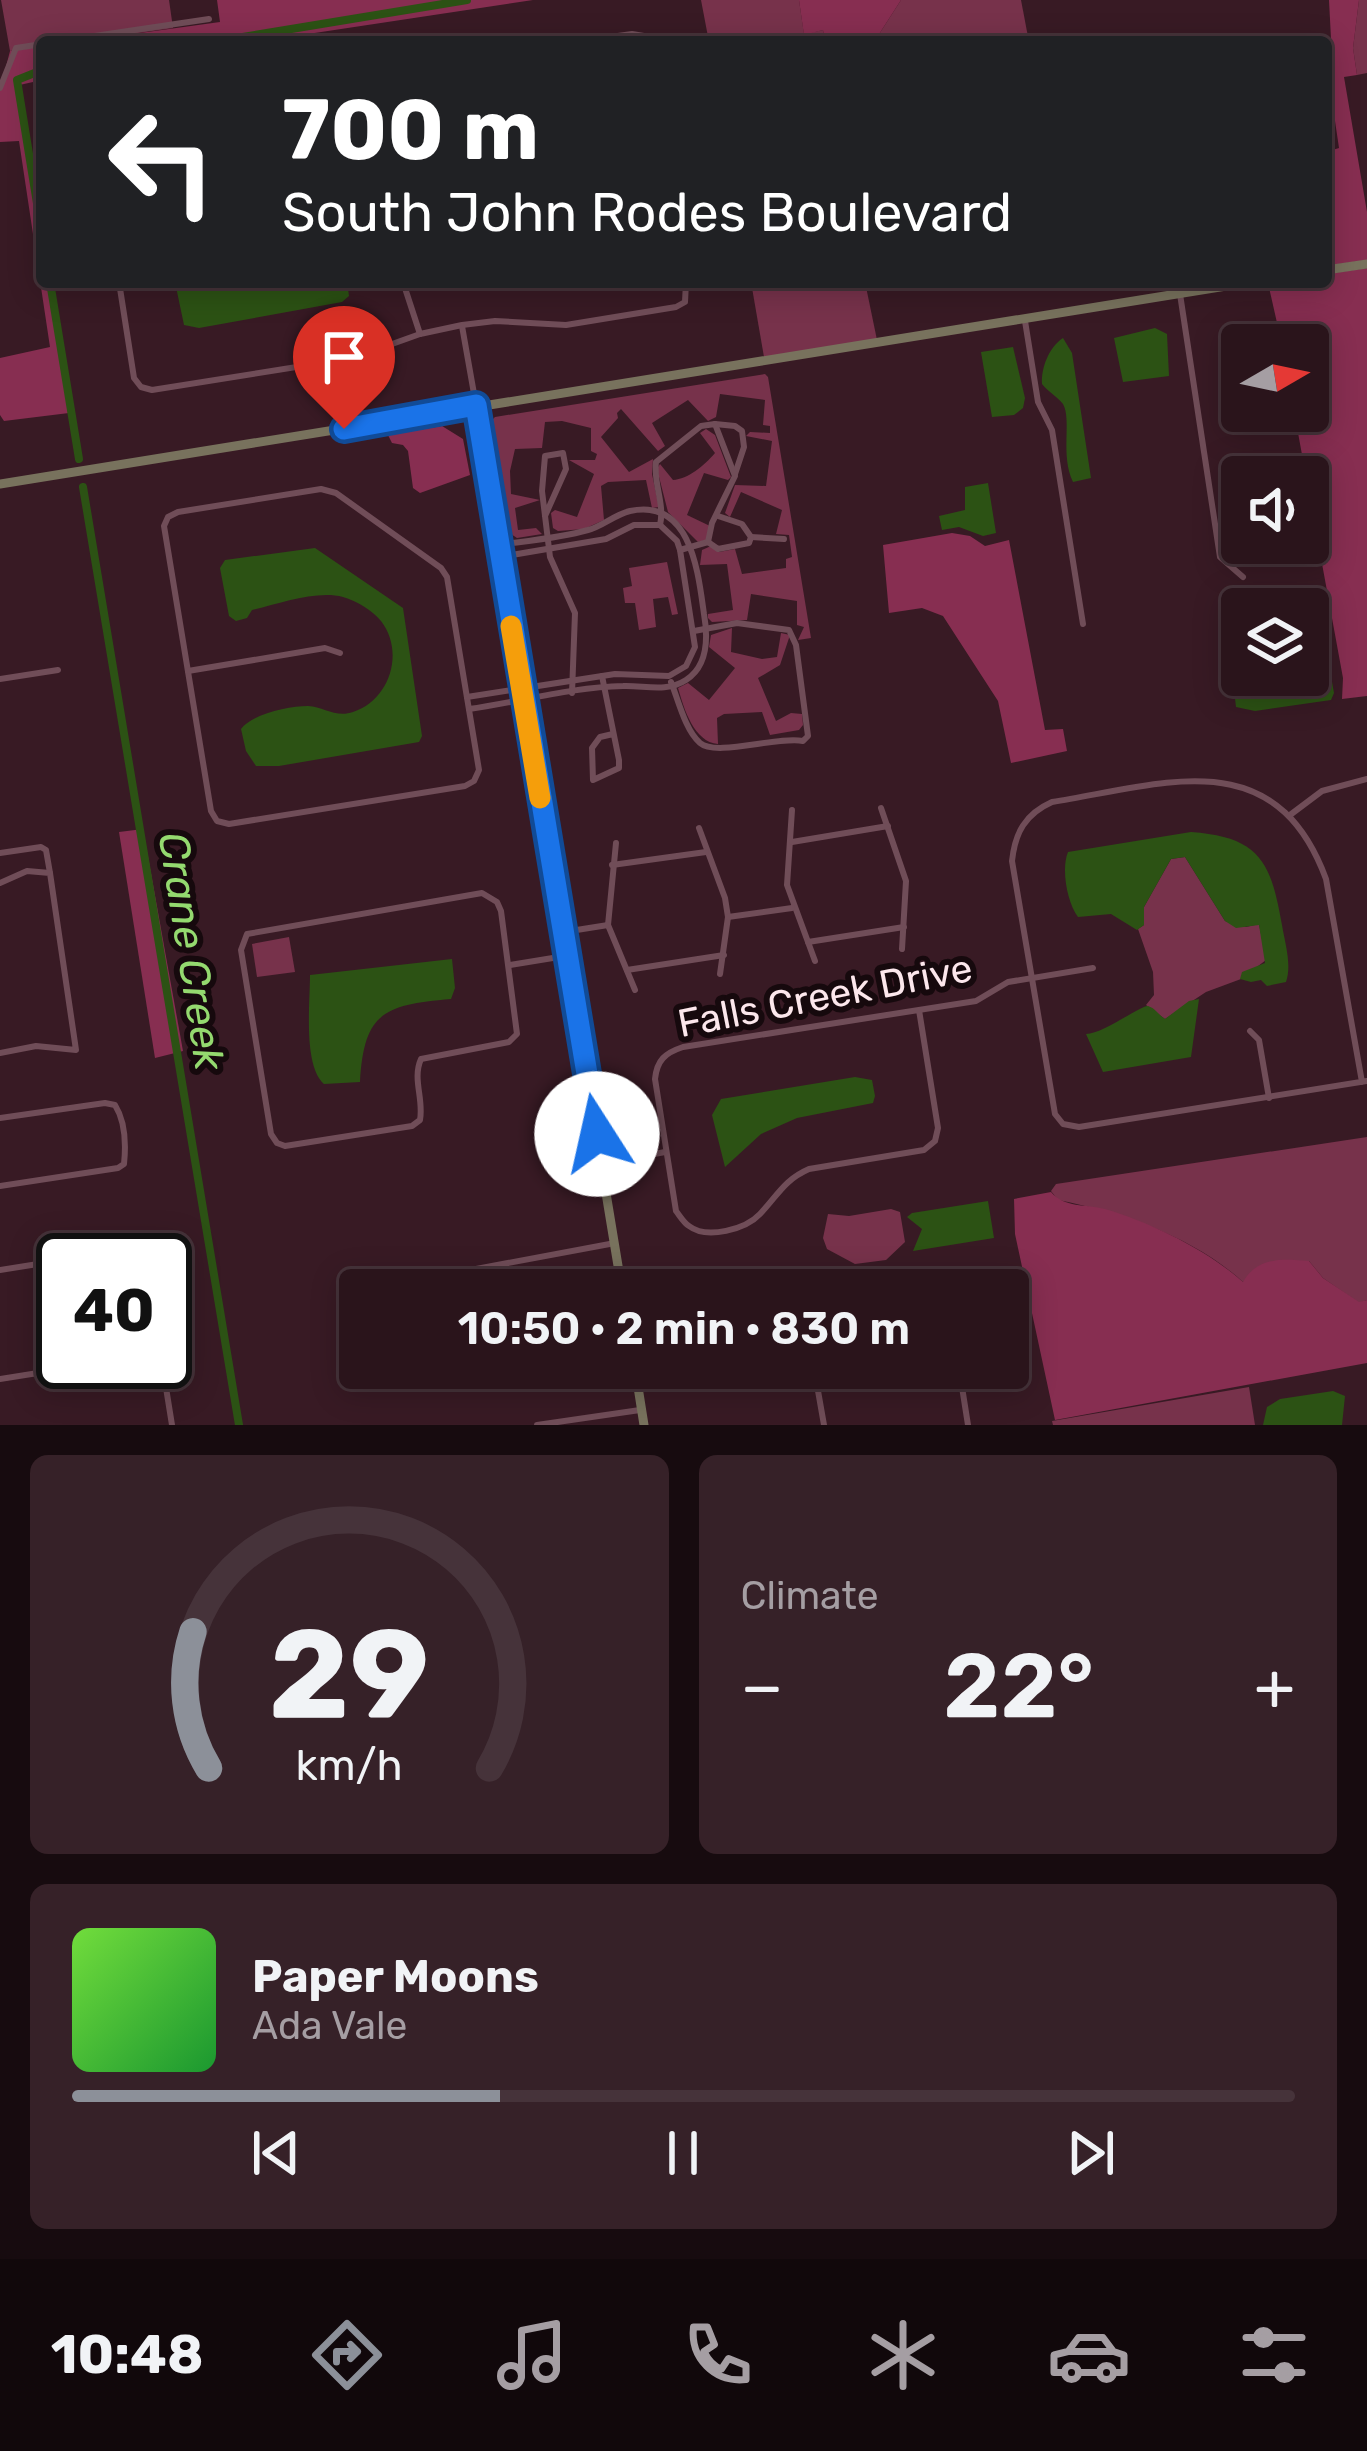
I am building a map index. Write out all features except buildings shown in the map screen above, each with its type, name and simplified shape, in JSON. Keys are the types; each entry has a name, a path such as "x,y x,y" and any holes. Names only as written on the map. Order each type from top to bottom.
{"main road":[{"path":"1332,269 1367,264"},
{"path":"0,484 1216,288"},
{"path":"476,405 619,1269"},
{"path":"638,1389 644,1425"}],"street":[{"path":"94,36 209,19"},
{"path":"0,88 16,48 36,45"},
{"path":"120,288 134,378 141,387 152,390 353,358 462,325 496,321 566,325 676,307 686,302 686,288"},
{"path":"406,288 420,334"},
{"path":"1180,294 1220,557 1243,577"},
{"path":"1025,321 1037,402 1052,430 1083,623"},
{"path":"462,325 476,405"},
{"path":"715,424 735,476"},
{"path":"660,525 656,463 701,426 739,426 744,447 708,542"},
{"path":"545,516 566,470 563,453 549,453 544,460 545,516 549,549 575,613 572,693"},
{"path":"321,489 336,493 447,577 467,697 479,770 465,786 229,824 217,821 211,811 164,526 168,517 321,489"},
{"path":"469,709 605,688 672,686 687,680 701,663 706,629 692,547 685,533 662,514 638,510 585,531 499,551"},
{"path":"718,516 742,524 751,537"},
{"path":"606,523 614,534"},
{"path":"467,697 602,676 668,676 686,666 695,647 680,550 660,525 634,524 594,542 499,551"},
{"path":"751,537 784,539"},
{"path":"708,542 718,549 731,548 749,543 751,537"},
{"path":"680,550 708,542"},
{"path":"668,676 696,740 709,747 806,739 808,725 792,633 737,623 694,631"},
{"path":"188,671 325,648 340,653"},
{"path":"0,679 58,670"},
{"path":"602,676 605,688 613,734 619,769 593,780 592,748 600,737 613,734"},
{"path":"1290,815 1322,791 1367,779"},
{"path":"1213,780 1239,785 1290,815 1315,847 1327,879 1364,1082 1079,1127 1063,1124 1055,1114 1032,978 1012,861 1020,826 1036,809 1095,795 1213,780"},
{"path":"881,808 906,881 902,949"},
{"path":"792,810 787,885 815,961"},
{"path":"792,842 888,826"},
{"path":"699,828 728,917 721,974"},
{"path":"616,843 608,925 635,990"},
{"path":"0,854 46,850 76,1050 36,1046 0,1053"},
{"path":"612,865 706,852"},
{"path":"0,883 27,872 50,873"},
{"path":"482,893 497,902 501,911 510,965 518,1034 509,1042 421,1059 416,1070 420,1120 391,1130 285,1146 277,1143 271,1134 241,950 248,934 482,893"},
{"path":"728,917 792,908"},
{"path":"562,932 608,925"},
{"path":"808,942 904,927"},
{"path":"510,965 566,956"},
{"path":"626,970 724,956"},
{"name":"Falls Creek Drive","path":"665,1152 655,1079 656,1066 666,1053 976,1001 1008,982 1093,968"},
{"path":"602,1163 665,1152 676,1211 690,1228 706,1233 744,1226 760,1215 793,1176 809,1169 924,1150 935,1141 938,1128 919,1010"},
{"path":"1250,1031 1259,1040 1269,1097"},
{"path":"0,1118 105,1102 115,1105 120,1114 126,1149 124,1164 118,1168 0,1186"},
{"path":"478,1269 615,1244"},
{"path":"0,1270 36,1264"},
{"path":"0,1379 36,1373"},
{"path":"166,1389 172,1425"},
{"path":"818,1389 824,1425"},
{"path":"962,1389 968,1425"},
{"path":"537,1425 641,1409"}],"shaded area":[{"path":"1,0 169,0 173,28 116,36 36,36 36,47 10,51"},
{"path":"217,0 533,0 295,36 118,36 220,22"},
{"path":"701,0 799,0 804,34 823,30 824,36 708,36"},
{"path":"799,0 901,0 878,36 824,36 823,30 804,35"},
{"path":"901,0 1021,0 1028,36 878,36"},
{"path":"1329,0 1359,0 1353,48 1357,75 1344,77 1367,212 1367,260 1332,265 1332,150 1339,148"},
{"path":"1359,0 1367,0 1367,73 1357,75 1353,48"},
{"path":"36,47 36,81 15,86 36,203 36,254 19,141 0,142 0,90 10,51"},
{"path":"1367,268 1367,696 1342,699 1343,678 1322,564 1329,564 1329,456 1302,456 1298,432 1329,432 1329,324 1277,324 1269,288 1332,288 1332,273"},
{"path":"41,288 50,288 69,413 4,421 0,415 0,358 50,347"},
{"path":"176,288 348,288 349,296 342,302 199,328 184,325"},
{"path":"752,288 866,288 877,340 764,357"},
{"path":"1155,328 1167,334 1169,376 1123,382 1114,338"},
{"path":"1063,338 1072,353 1091,478 1073,482 1067,461 1065,411 1042,384 1047,358"},
{"path":"1013,347 1023,408 1014,415 992,417 981,352"},
{"path":"765,374 811,638 798,640 804,627 797,625 797,601 751,594 747,620 712,622 708,618 708,614 733,610 727,564 700,565 702,550 711,546 719,552 735,549 742,574 786,568 786,559 792,557 789,535 776,534 782,510 741,492 730,517 725,513 735,485 766,486 772,441 746,436 770,433 770,426 763,425 765,400 720,394 716,417 708,421 688,400 652,423 665,446 658,451 621,409 601,437 629,472 653,459 659,507 652,508 646,480 608,482 601,486 604,520 584,529 558,531 551,513 577,517 594,474 569,460 595,460 591,428 545,422 542,448 515,449 510,471 511,494 540,500 515,508 518,530 536,528 542,534 517,538 508,532 489,423 495,417"},
{"path":"442,426 463,439 470,475 420,493 413,488 408,451 392,443 388,435"},
{"path":"706,429 715,435 731,477 704,473 687,515 710,526 707,540 698,542 668,512 657,469 660,464 673,480 701,467 715,453 700,433"},
{"path":"988,483 996,533 983,536 959,527 942,530 939,516 965,510 965,487"},
{"path":"952,533 970,536 985,546 1009,540 1045,730 1063,729 1067,751 1011,763 998,701 943,616 922,608 889,613 883,545"},
{"path":"315,548 403,608 422,736 419,742 256,766 246,751 241,729 253,719 300,706 353,712 376,697 390,674 388,633 373,613 348,599 309,596 252,610 247,618 236,621 229,616 220,568 225,560"},
{"path":"667,562 678,614 672,615 668,597 653,599 656,627 639,630 635,603 625,603 623,588 632,586 629,568"},
{"path":"732,628 731,652 762,659 777,657 781,633 790,635 780,665 758,678 776,721 791,713 802,714 799,730 770,735 762,712 717,718 718,744 696,731 678,688 688,683 709,700 735,668 709,647 711,635"},
{"path":"1330,670 1331,700 1255,711 1236,707 1235,696 1329,696"},
{"path":"143,829 183,1051 155,1058 119,832"},
{"path":"1191,832 1233,840 1259,857 1278,903 1286,946 1286,982 1267,986 1261,980 1240,979 1242,972 1265,963 1259,925 1236,928 1225,921 1185,857 1171,859 1144,907 1144,925 1137,930 1111,914 1078,917 1066,885 1068,852"},
{"path":"1185,857 1225,921 1246,927 1259,924 1266,960 1241,979 1206,992 1165,1019 1146,1005 1154,995 1153,972 1138,929 1144,925 1144,907 1171,859"},
{"path":"289,937 295,972 257,977 252,944"},
{"path":"452,959 455,988 451,999 409,1005 382,1016 366,1040 360,1082 324,1084 310,1049 310,975"},
{"path":"1199,999 1191,1057 1103,1072 1086,1034 1148,1006 1165,1019"},
{"path":"855,1077 872,1080 873,1103 797,1118 761,1134 725,1167 712,1115 721,1099"},
{"path":"1367,1137 1367,1300 1359,1303 1323,1278 1309,1261 1243,1282 1180,1240 1132,1220 1058,1200 1051,1191 1056,1184"},
{"path":"1051,1192 1069,1203 1141,1222 1213,1259 1243,1282 1264,1263 1309,1261 1323,1278 1359,1302 1367,1300 1367,1363 1055,1420 1029,1299 1029,1269 1023,1269 1015,1234 1014,1199"},
{"path":"988,1201 994,1238 913,1251 922,1229 907,1217 912,1213"},
{"path":"891,1209 900,1212 905,1242 886,1260 855,1264 827,1249 823,1238 828,1214 849,1216"},
{"path":"1249,1387 1255,1425 1053,1425 1052,1421"},
{"path":"1333,1391 1345,1396 1342,1425 1263,1425 1267,1407 1280,1399"}],"waterway":[{"name":"Crane Creek","path":"248,36 467,0"},
{"name":"Crane Creek","path":"36,72 17,80 36,197"},
{"name":"Crane Creek","path":"51,288 79,459"},
{"name":"Crane Creek","path":"83,487 239,1425"}],"slow traffic":[{"path":"511,626 540,798"}],"route":[{"path":"344,429 476,405 597,1134"}]}
